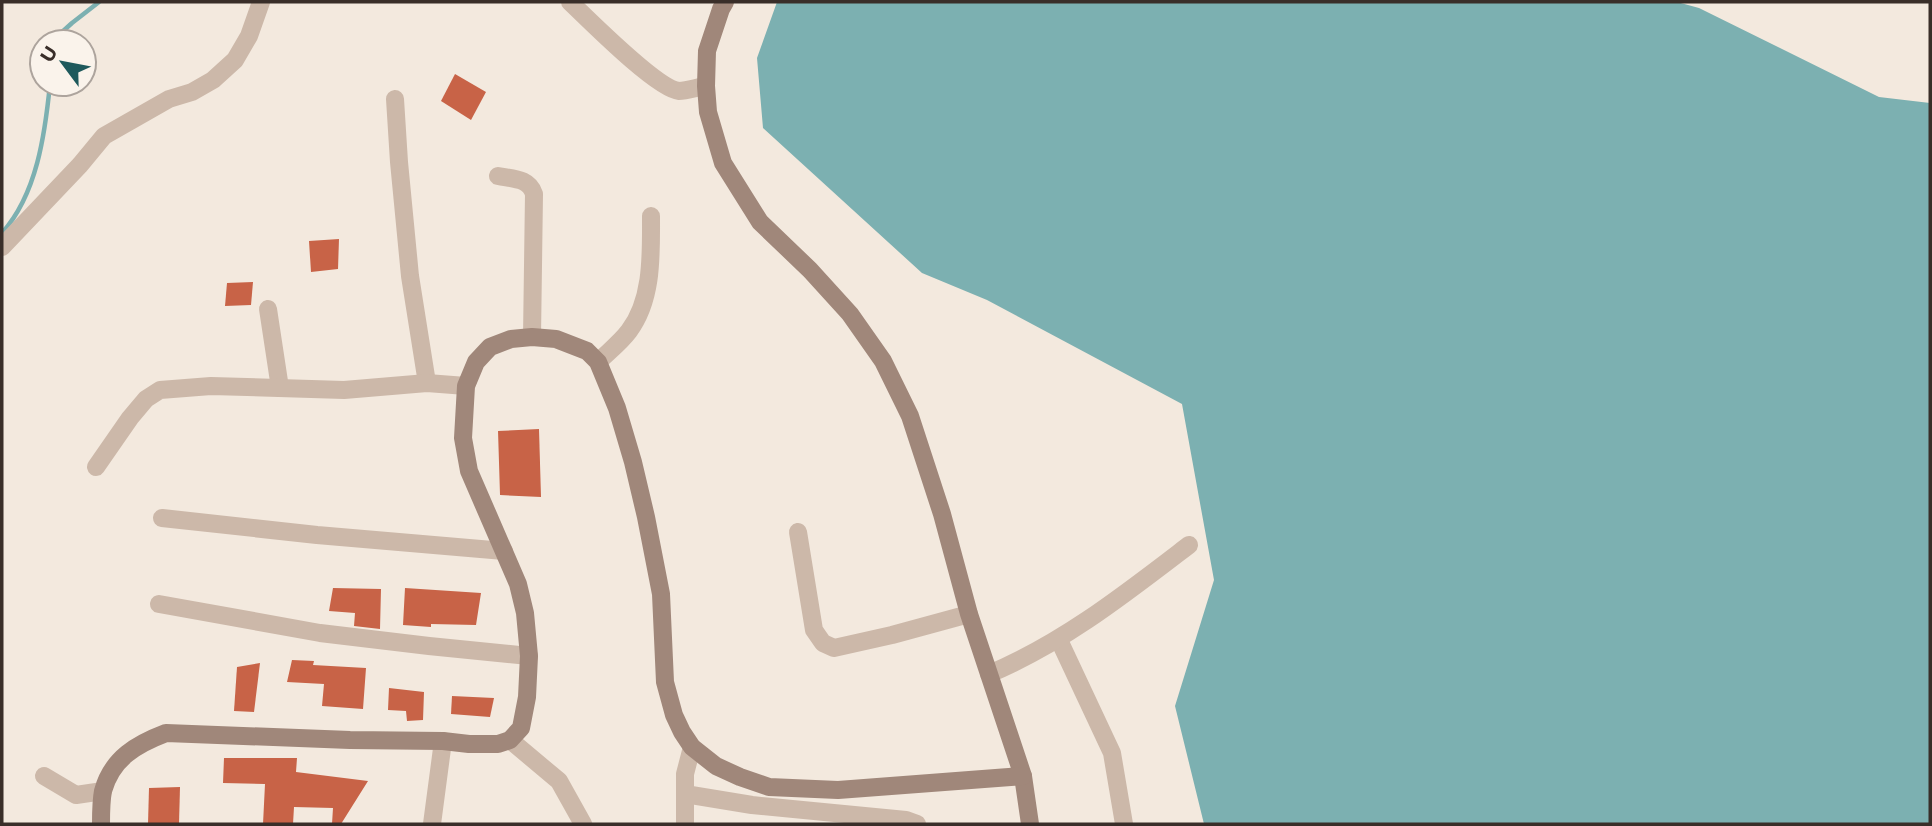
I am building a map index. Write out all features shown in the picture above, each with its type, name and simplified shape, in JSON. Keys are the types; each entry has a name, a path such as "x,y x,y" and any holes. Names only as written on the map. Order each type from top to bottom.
{"street":[{"path":"2,247 104,136 169,99 192,92 214,80 235,60 261,2"},
{"path":"569,2 665,86 679,91 706,86"},
{"path":"725,2 707,51 706,86 708,112 723,163 760,222 810,270 850,314 883,360 910,416 942,514 969,614 1023,776 1030,824"},
{"path":"395,99 410,276 427,383"},
{"path":"498,176 526,181 534,194 531,337"},
{"path":"598,362 630,330 641,309 652,262 651,216"},
{"path":"268,309 280,388"},
{"path":"101,824 103,791 117,761 143,742 166,733 498,744 510,740 521,728 527,697 529,656 525,613 518,584 469,471 463,438 466,386 476,362 490,347 511,339 531,337 556,339 587,351 598,362 617,408 633,462 661,594 665,682 674,715 692,747 716,765 769,787 838,790 1023,776"},
{"path":"96,467 130,418 146,399 160,390 211,386 344,390 427,383 466,386"},
{"path":"162,518 504,551"},
{"path":"798,532 814,630 823,643 834,648 969,614"},
{"path":"989,674 1059,640 1189,545"},
{"path":"159,604 320,633 529,656"},
{"path":"1059,640 1112,753 1124,824"},
{"path":"510,740 559,781 583,824"},
{"path":"432,824 443,741"},
{"path":"685,824 685,775 692,747"},
{"path":"44,776 76,795 103,791"},
{"path":"685,794 752,805 906,820 917,824"}],"water":[{"path":"777,2 1677,2 1699,8 1879,97 1930,103 1930,824 1204,824 1175,706 1214,580 1182,404 987,300 922,273 763,128 757,58"}],"building":[{"path":"455,74 486,92 471,120 441,101"},
{"path":"339,239 338,269 311,272 309,241"},
{"path":"253,282 251,305 225,306 227,283"},
{"path":"539,429 541,497 500,495 498,431"},
{"path":"333,588 381,589 380,629 354,626 355,613 329,611"},
{"path":"405,588 481,593 476,625 403,625"},
{"path":"292,660 314,661 313,665 366,668 363,709 322,706 324,684 287,682"},
{"path":"260,663 254,712 234,711 237,667"},
{"path":"389,688 424,692 423,720 407,721 406,711 388,710"},
{"path":"452,696 494,698 490,717 451,714"},
{"path":"224,758 297,758 296,772 368,781 341,824 332,824 333,808 294,807 293,824 263,824 265,784 223,783"},
{"path":"180,787 179,824 148,824 149,788"}],"waterway":[{"path":"66,28 99,2"},
{"path":"2,233 24,200 31,182 42,143 48,98"}]}
